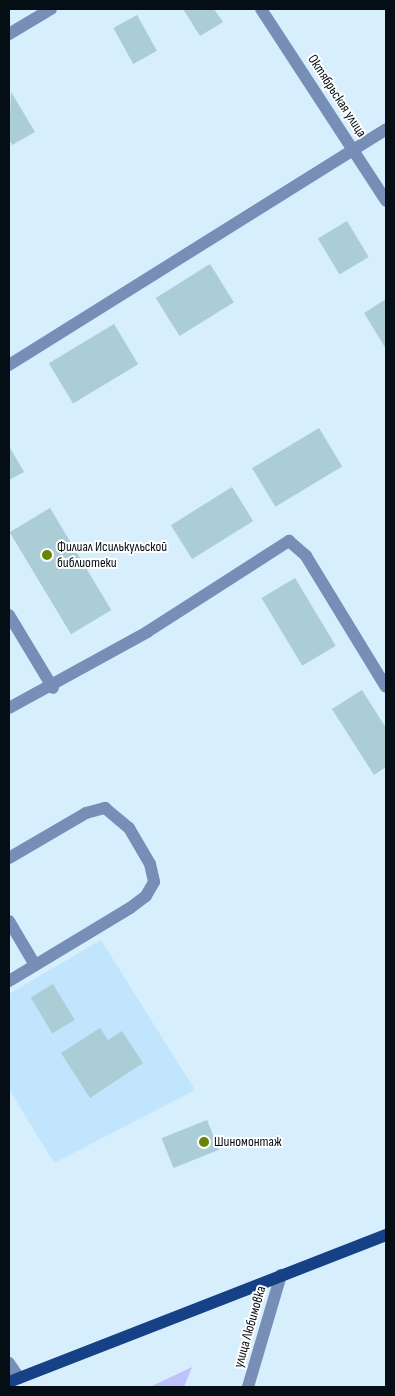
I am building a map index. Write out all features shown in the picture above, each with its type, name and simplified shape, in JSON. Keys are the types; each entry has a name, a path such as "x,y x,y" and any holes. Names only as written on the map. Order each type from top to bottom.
{"main road":[{"path":"14,1380 386,1235"}],"street":[{"path":"9,34 51,9"},
{"name":"Октябрьская улица","path":"261,9 386,201"},
{"path":"9,365 386,130"},
{"path":"9,708 53,688 289,541 306,556 386,687"},
{"path":"9,615 53,688"},
{"path":"9,858 86,813 105,808 129,828 150,864 154,882 146,896 9,982"},
{"path":"9,921 35,964"},
{"name":"улица Любимовка","path":"248,1387 281,1275"},
{"path":"9,1363 14,1380"}],"shaded area":[{"path":"101,940 195,1090 54,1163 9,1089 9,994"},
{"path":"192,1367 184,1387 150,1387"}],"building":[{"path":"183,9 214,9 223,22 200,36"},
{"path":"137,15 157,51 133,64 113,28"},
{"path":"11,92 35,132 12,145 9,139"},
{"path":"347,221 369,257 339,275 318,239"},
{"path":"210,264 234,302 180,336 156,298"},
{"path":"386,299 386,349 364,313"},
{"path":"114,324 138,364 73,403 49,363"},
{"path":"319,428 342,467 275,507 252,468"},
{"path":"9,446 24,472 9,480"},
{"path":"232,487 253,521 192,559 171,525"},
{"path":"50,508 111,610 71,634 10,532"},
{"path":"295,578 336,646 302,666 262,598"},
{"path":"362,690 386,728 386,767 374,775 332,709"},
{"path":"53,984 75,1020 52,1033 31,997"},
{"path":"100,1028 108,1040 122,1031 143,1063 90,1098 61,1053"},
{"path":"207,1120 219,1150 174,1168 162,1138"}],"place":[{"name":"Филиал Исилькульской библиотеки","path":"47,555"},
{"name":"Шиномонтаж","path":"204,1142"}]}
